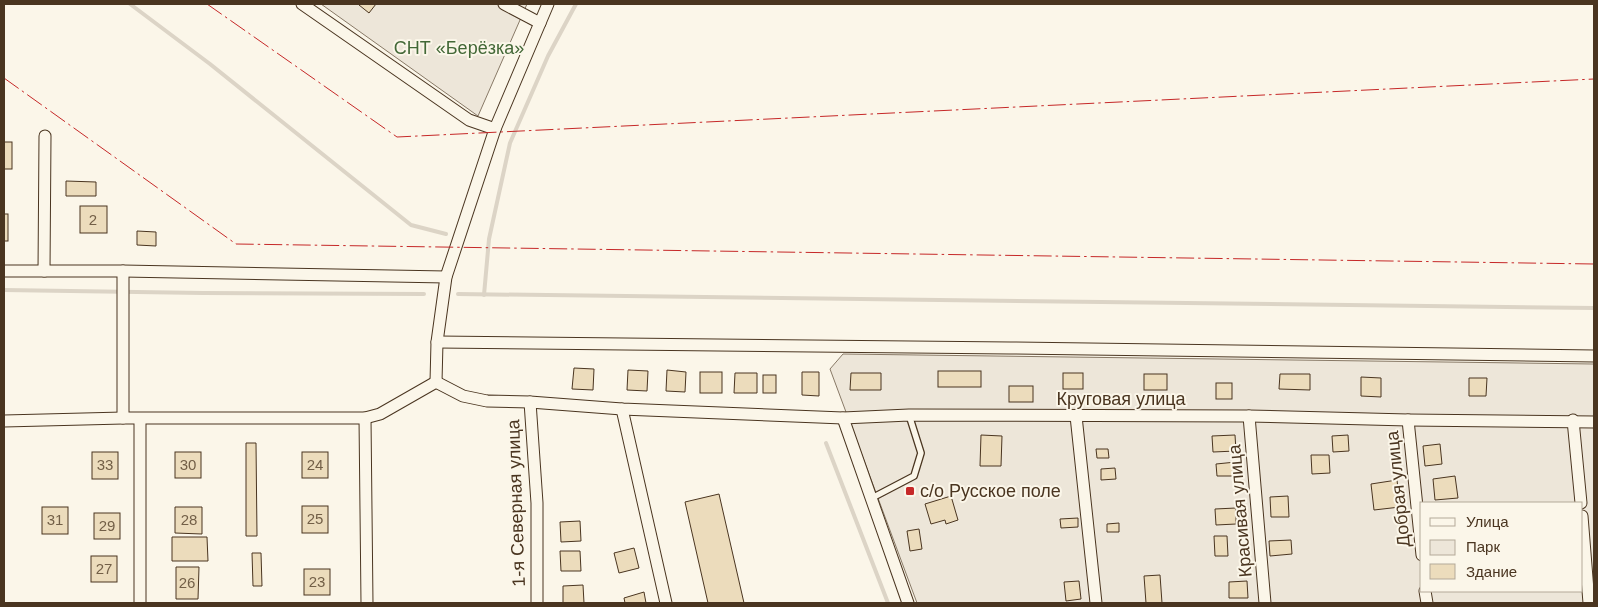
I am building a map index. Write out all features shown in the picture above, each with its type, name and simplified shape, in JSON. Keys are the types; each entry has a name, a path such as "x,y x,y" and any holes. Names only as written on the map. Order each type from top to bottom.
{"street":[{"path":"302,4 469,120 495,129"},
{"path":"504,4 540,23"},
{"path":"4,421 123,418 140,420 365,418 380,414 436,382 437,342 446,277 495,129 548,4"},
{"path":"44,271 45,136"},
{"path":"4,271 123,271 446,277"},
{"path":"123,271 123,418"},
{"path":"437,342 980,347 1594,356"},
{"name":"Круговая улица","path":"436,382 463,396 487,401 530,402 622,409 843,418 909,415 1249,416 1408,420 1573,420 1594,422"},
{"name":"1-я Северная улица","path":"530,402 537,503 537,603"},
{"path":"622,409 666,603"},
{"path":"1076,416 1096,603"},
{"name":"Красивая улица","path":"1249,416 1265,603"},
{"path":"365,418 367,603"},
{"path":"843,418 908,603"},
{"path":"140,420 140,603"},
{"name":"Добрая улица","path":"1408,420 1420,536"},
{"path":"1573,420 1581,502"},
{"path":"1583,527 1590,603"}],"lane":[{"path":"870,499 914,476 920,453 909,415"}],"green space":[{"name":"СНТ «Берёзка»","path":"321,4 527,4 478,116"},
{"path":"843,354 1594,364 1594,603 917,603 830,369"}],"building":[{"path":"360,4 376,4 369,13"},
{"path":"4,142 12,142 12,169 4,169"},
{"path":"66,181 96,182 96,196 66,196"},
{"path":"80,206 107,206 107,233 80,233"},
{"path":"4,214 8,214 8,241 4,241"},
{"path":"137,231 156,232 156,246 137,245"},
{"path":"574,368 594,369 593,390 572,389"},
{"path":"628,370 648,371 647,391 627,390"},
{"path":"667,370 686,372 685,392 666,391"},
{"path":"938,371 981,371 981,387 938,387"},
{"path":"700,372 722,372 722,393 700,393"},
{"path":"802,372 819,372 819,396 802,395"},
{"path":"735,373 757,373 757,393 734,393"},
{"path":"851,373 881,373 881,390 850,390"},
{"path":"1063,373 1083,373 1083,389 1063,389"},
{"path":"1144,374 1167,374 1167,390 1144,390"},
{"path":"1280,374 1310,374 1310,390 1279,389"},
{"path":"763,375 776,375 776,393 763,393"},
{"path":"1361,377 1381,378 1381,397 1361,396"},
{"path":"1469,378 1487,378 1486,396 1469,396"},
{"path":"1216,383 1232,383 1232,399 1216,399"},
{"path":"1009,386 1033,386 1033,402 1009,402"},
{"path":"981,435 1002,436 1001,466 980,466"},
{"path":"1235,435 1236,451 1213,452 1212,436"},
{"path":"1348,435 1349,451 1333,452 1332,436"},
{"path":"246,443 256,443 257,536 246,536"},
{"path":"1440,444 1442,464 1425,466 1423,446"},
{"path":"1096,449 1108,449 1109,458 1097,458"},
{"path":"92,452 118,452 118,479 92,479"},
{"path":"175,452 201,452 201,478 175,478"},
{"path":"302,452 328,452 328,478 302,478"},
{"path":"1311,455 1329,455 1330,473 1312,474"},
{"path":"1236,462 1236,476 1217,476 1216,464"},
{"path":"1115,468 1116,479 1101,480 1101,469"},
{"path":"1455,476 1458,498 1435,500 1433,479"},
{"path":"1397,480 1400,507 1374,510 1371,484"},
{"path":"719,494 744,603 708,603 685,502"},
{"path":"951,496 958,520 946,524 945,520 931,524 925,504"},
{"path":"1288,496 1289,517 1271,517 1270,497"},
{"path":"302,506 328,506 328,533 302,533"},
{"path":"42,507 68,507 68,534 42,534"},
{"path":"175,507 202,507 202,534 175,533"},
{"path":"1236,508 1236,524 1216,525 1215,509"},
{"path":"94,513 120,513 120,539 94,539"},
{"path":"1078,518 1078,527 1061,528 1060,519"},
{"path":"580,521 581,541 561,542 560,522"},
{"path":"1119,523 1119,532 1107,532 1107,524"},
{"path":"919,529 922,549 910,551 907,531"},
{"path":"1214,536 1227,536 1228,556 1215,556"},
{"path":"172,537 207,537 208,561 172,561"},
{"path":"1291,540 1292,554 1270,556 1269,541"},
{"path":"634,548 639,568 619,573 614,553"},
{"path":"560,551 580,551 581,571 561,571"},
{"path":"252,553 261,553 262,586 253,586"},
{"path":"91,556 117,556 117,582 91,582"},
{"path":"176,567 199,567 198,599 176,599"},
{"path":"304,569 330,569 330,595 304,595"},
{"path":"1160,575 1162,603 1146,603 1144,576"},
{"path":"1079,581 1081,599 1066,601 1064,582"},
{"path":"1247,581 1248,598 1229,598 1229,582"},
{"path":"583,585 584,603 563,603 563,586"},
{"path":"644,592 646,603 625,603 624,598"}],"waterway":[{"path":"130,4 210,64 411,225 446,234"},
{"path":"484,295 489,239 510,143 548,56 576,4"},
{"path":"4,290 424,294"},
{"path":"458,294 1594,308"},
{"path":"826,443 888,603"}],"power":[{"path":"207,4 397,137 1594,79"},
{"path":"4,78 236,244 1594,264"}],"place":[{"name":"с/о Русское поле","path":"910,491"}]}
